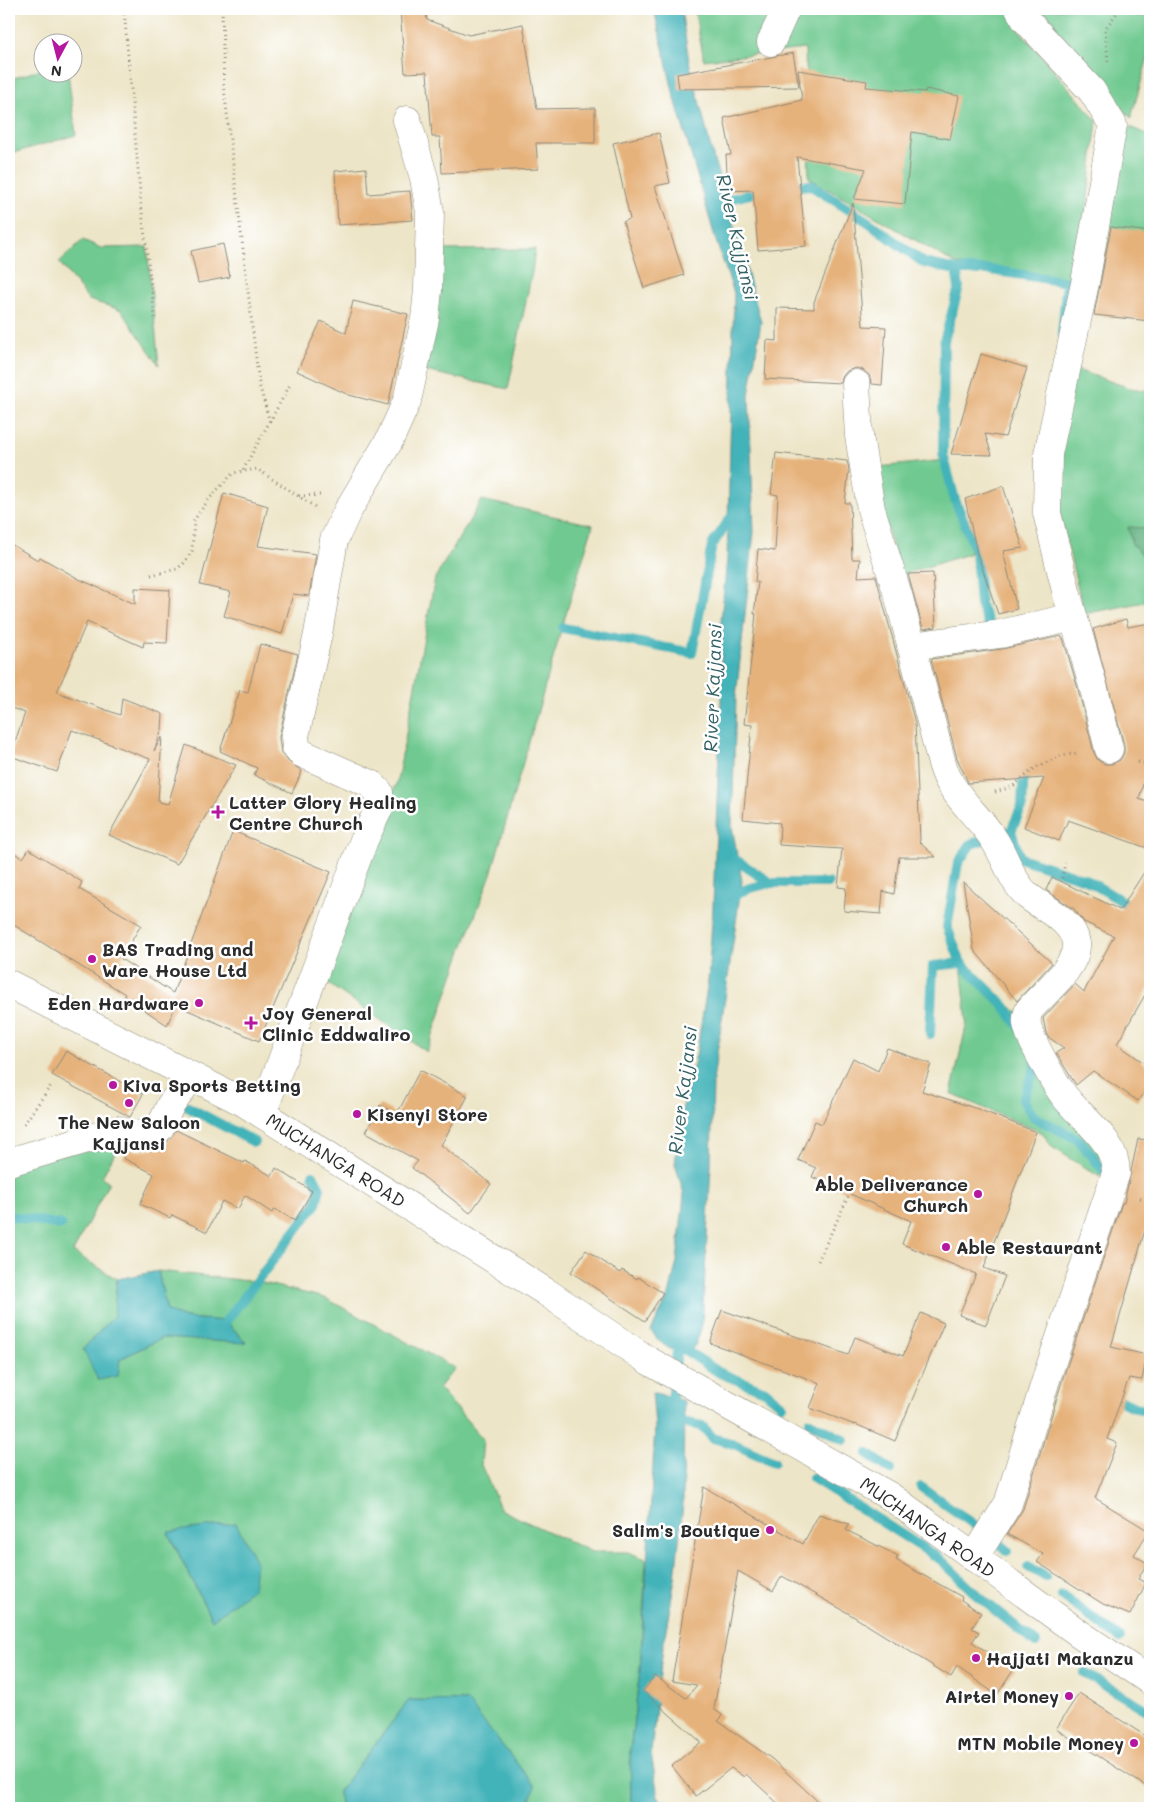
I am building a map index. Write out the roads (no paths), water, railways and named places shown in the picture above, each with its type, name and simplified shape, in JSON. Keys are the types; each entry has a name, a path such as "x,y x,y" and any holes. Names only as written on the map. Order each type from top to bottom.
{"street":[{"path":"771,42 786,9"},
{"path":"1020,9 1025,19 1092,91 1113,125 1085,283 1048,454 1047,513 1094,685 1109,749"},
{"path":"262,1114 364,840 380,806 379,792 370,784 302,753 296,746 296,736 318,634 334,540 347,512 389,441 407,401 425,319 429,282 430,212 424,178 407,120"},
{"path":"856,384 860,436 871,509 899,598 941,760 949,781 993,837 1003,854 1014,881 1028,896 1064,922 1076,943 1075,955 1068,968 1029,1010 1026,1017 1027,1026 1039,1053 1062,1093 1109,1146 1116,1163 1116,1173 1048,1373 1008,1504 974,1558"},
{"path":"911,646 1000,634 1074,617"},
{"name":"MUCHANGA ROAD","path":"9,984 243,1102 546,1292 649,1361 891,1497 1080,1634 1150,1681"},
{"path":"9,1162 118,1130 142,1136 160,1128 170,1106 191,1077"}],"water":[{"path":"654,9 681,9 689,61 714,160 761,322 749,395 754,532 736,697 732,826 742,881 713,1081 711,1167 702,1325 696,1344 687,1354 666,1347 651,1331 669,1295 677,1261 684,1194 675,1164 682,1110 696,1055 708,981 713,906 721,699 721,619 727,559 734,293 716,241 673,92"},
{"path":"158,1271 167,1311 185,1318 226,1321 246,1343 162,1338 120,1359 118,1376 98,1380 83,1349 114,1316 117,1279"},
{"path":"652,1392 684,1401 683,1504 675,1578 663,1647 651,1753 658,1796 667,1808 635,1808 631,1800 630,1751 640,1671 652,1483 655,1425"},
{"path":"236,1523 256,1562 253,1589 212,1620 168,1532"},
{"path":"409,1700 467,1701 535,1786 527,1808 340,1808 339,1791"}],"waterway":[{"path":"787,187 810,185 867,221 924,263 956,270 959,287 944,341 943,454 955,500 976,551 980,604 993,633"},
{"path":"714,203 766,190"},
{"path":"956,270 991,270 1067,282 1062,333"},
{"path":"563,628 692,653 712,545 734,513"},
{"path":"1020,1028 1005,1006 961,963 947,927 958,863 971,844 1011,831 1022,806 1024,767"},
{"path":"1011,831 1020,858 1085,879 1150,918"},
{"path":"728,855 771,883"},
{"path":"729,896 771,883 828,883"},
{"path":"930,1034 933,966 961,963"},
{"path":"1036,1061 1037,1063 1023,1100 1034,1117 1079,1140 1105,1172"},
{"path":"186,1106 254,1142"},
{"path":"226,1321 316,1204 320,1188 313,1175"},
{"path":"9,1216 61,1225"},
{"name":"River Kajjansi","path":"671,1410 678,1340"},
{"path":"679,1346 720,1373 765,1391 782,1405"},
{"path":"1113,1398 1150,1413"},
{"path":"671,1420 702,1426 713,1438 734,1444 774,1462"},
{"path":"810,1422 844,1440"},
{"path":"868,1454 891,1470"},
{"path":"813,1478 940,1559 979,1597 1036,1643"},
{"path":"921,1487 982,1530"},
{"path":"997,1542 1007,1551"},
{"path":"1028,1567 1046,1577"},
{"path":"1062,1596 1120,1638"},
{"path":"1084,1673 1150,1712"}],"place":[{"name":"Latter Glory Healing Centre Church","path":"218,812"},
{"name":"BAS Trading and Ware House Ltd","path":"92,959"},
{"name":"Eden Hardware","path":"199,1003"},
{"name":"Joy General Clinic Eddwaliro","path":"251,1023"},
{"name":"Kiva Sports Betting","path":"113,1085"},
{"name":"The New Saloon Kajjansi","path":"129,1103"},
{"name":"Kisenyi Store","path":"357,1114"},
{"name":"Able Deliverance Church","path":"978,1194"},
{"name":"Able Restaurant","path":"946,1247"},
{"name":"Salim's Boutique","path":"770,1530"},
{"name":"Hajjati Makanzu","path":"976,1658"},
{"name":"Airtel Money","path":"1069,1696"},
{"name":"MTN Mobile Money","path":"1134,1743"}]}
